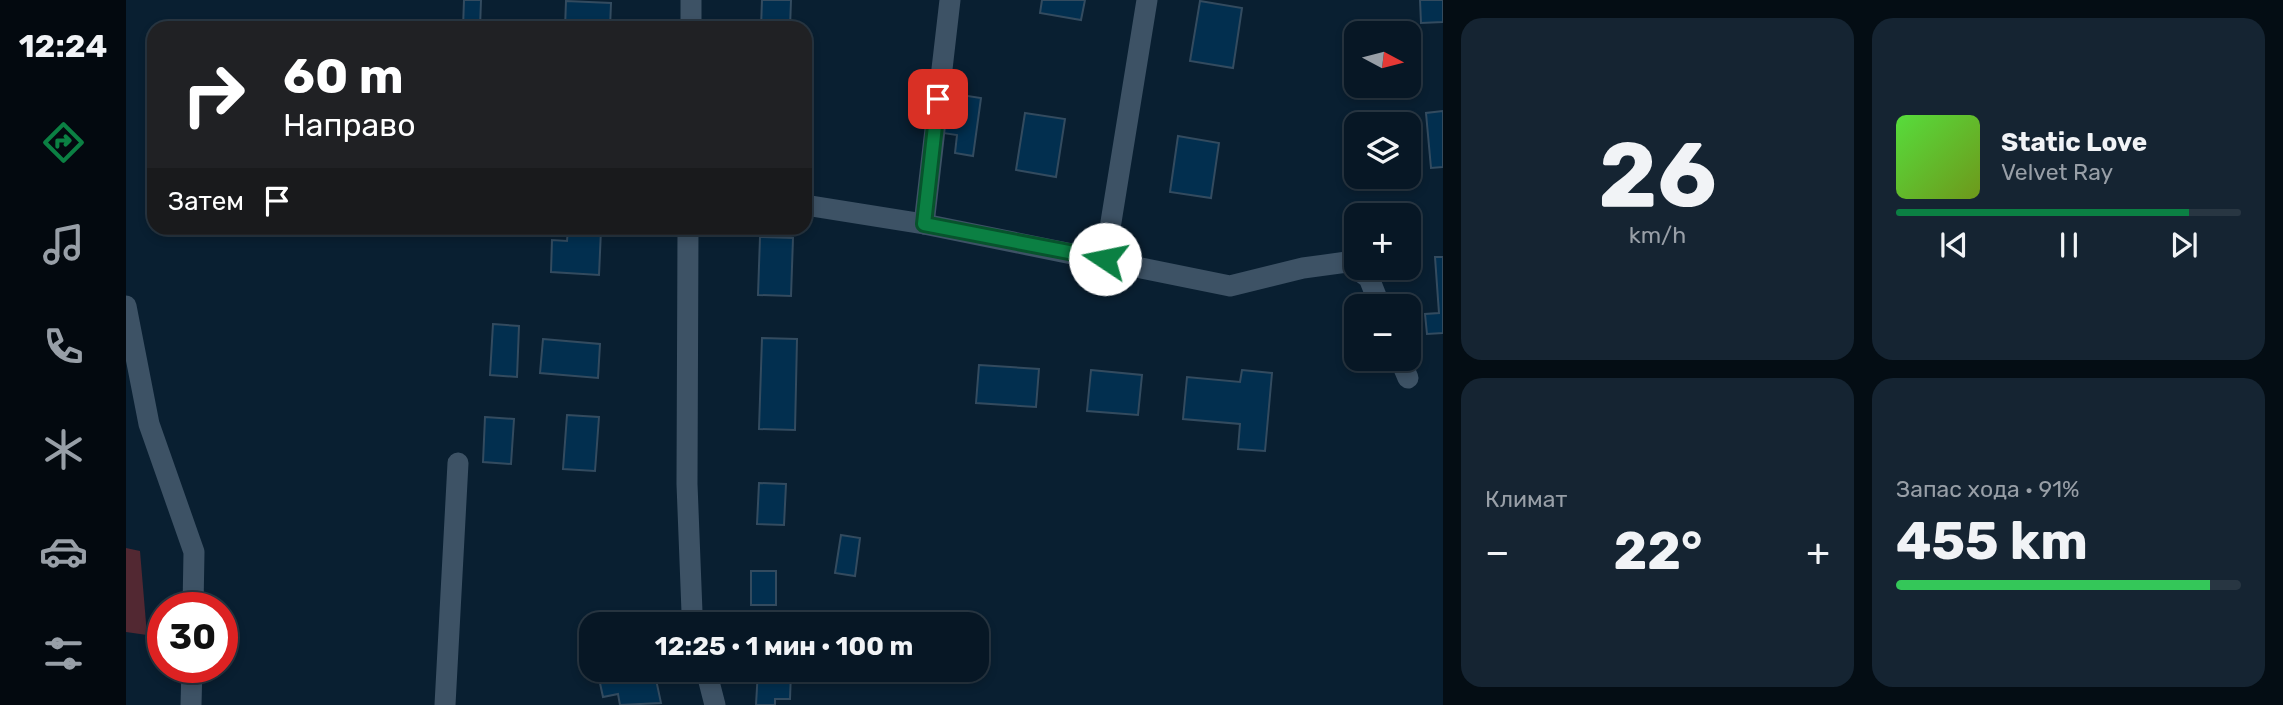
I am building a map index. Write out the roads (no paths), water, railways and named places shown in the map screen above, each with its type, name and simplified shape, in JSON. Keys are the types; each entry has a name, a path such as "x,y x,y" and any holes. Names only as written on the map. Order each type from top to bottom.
{"street":[{"path":"691,0 691,21"},
{"path":"924,224 950,0"},
{"path":"1105,259 1147,0"},
{"path":"812,206 924,224 1230,286 1303,268 1347,262 1369,278 1375,294"},
{"path":"688,235 687,484 692,612"},
{"path":"126,306 149,425 194,552 193,592"},
{"path":"445,705 458,463"},
{"path":"709,682 715,705"},
{"path":"191,705 192,683"}]}
